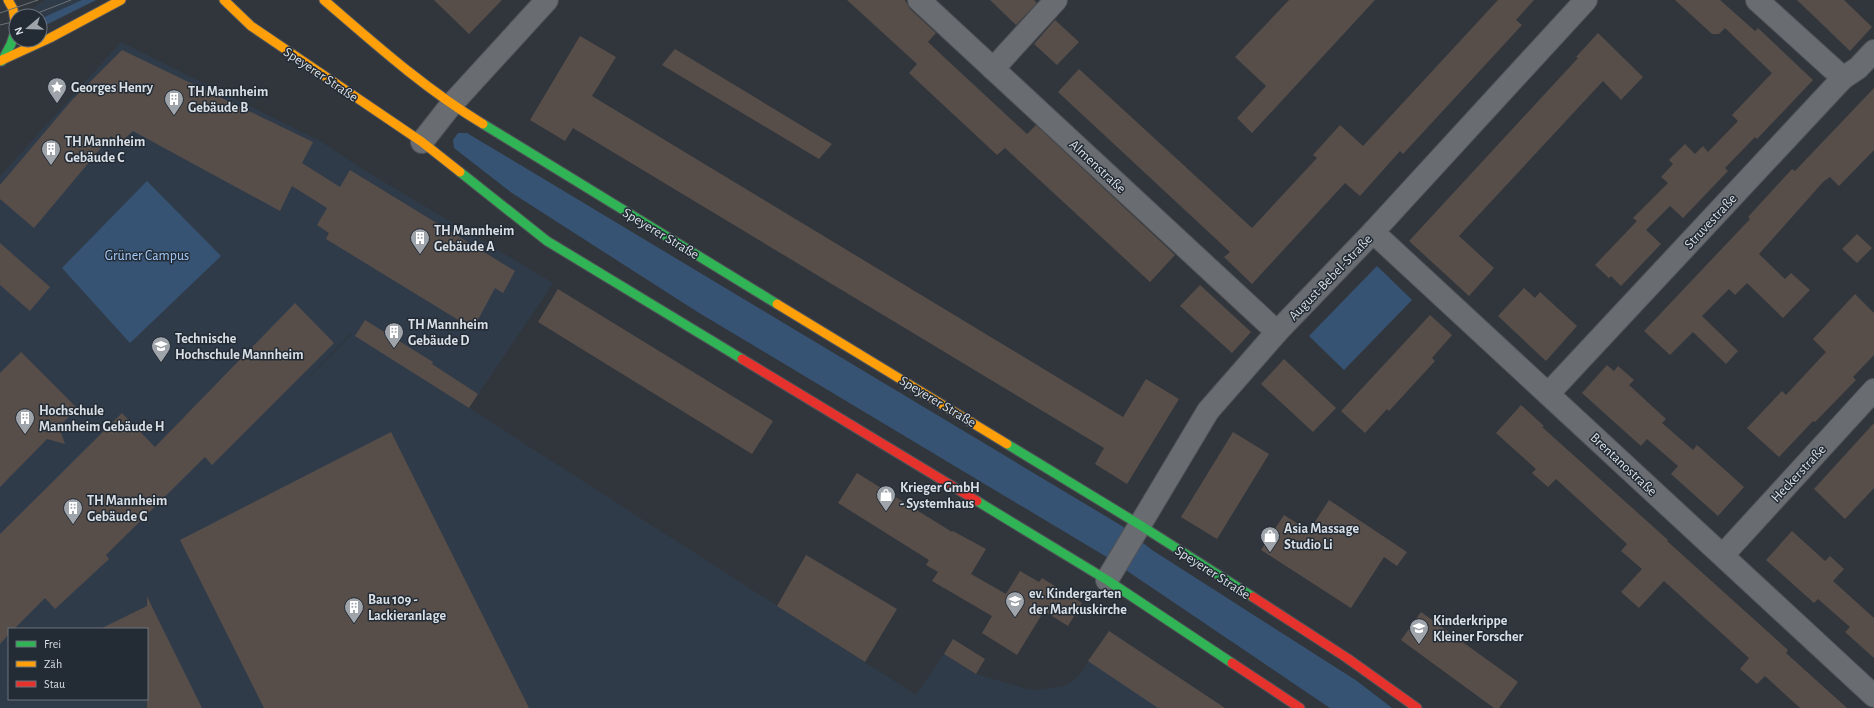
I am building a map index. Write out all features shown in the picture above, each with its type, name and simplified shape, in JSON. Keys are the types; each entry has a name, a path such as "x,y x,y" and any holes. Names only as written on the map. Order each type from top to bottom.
{"street":[{"path":"1,61 50,38 121,0"},
{"name":"Speyerer Straße","path":"224,0 251,26 422,142 547,241 1108,580 1300,708"},
{"name":"Speyerer Straße","path":"324,0 385,53 452,105 1140,525 1347,658 1418,708"},
{"path":"422,142 452,105 547,0"},
{"name":"Almenstraße","path":"919,0 1278,332"},
{"path":"993,68 1056,0"},
{"name":"August-Bebel-Straße","path":"1108,580 1208,411 1278,332 1373,232 1586,0"},
{"path":"1757,0 1843,78"},
{"path":"1,61 9,48"},
{"name":"Struvestraße","path":"1548,394 1843,78 1858,68 1874,51"},
{"name":"Brentanostraße","path":"1373,232 1874,696"},
{"name":"Heckerstraße","path":"1723,555 1874,390"}],"shaded area":[{"path":"45,0 82,0 48,15 48,8 32,8"},
{"path":"121,42 320,141 359,167 553,283 469,408 916,695 944,654 976,674 1026,689 1039,690 1064,686 1073,681 1081,673 1109,631 1225,708 0,708 0,693 4,688 0,692 0,176","holes":["351,333 352,334 269,418"]}],"green space":[{"path":"82,0 96,0 48,24 48,15"},
{"path":"458,133 467,133 1122,526 1152,550 1357,681 1392,708 1330,708 1105,556 696,311 512,193 454,148 453,140"},
{"name":"Grüner Campus","path":"147,181 221,256 130,343 62,268"},
{"path":"1377,266 1412,300 1344,370 1309,336"}],"building":[{"path":"434,0 502,0 469,34"},
{"path":"847,0 905,0 910,9 936,33 928,42 946,59 1027,134 1036,125 1175,255 1150,282 1005,148 997,155 909,73 917,64"},
{"path":"990,0 1034,0 1037,3 1016,25"},
{"path":"1289,0 1375,0 1252,133 1237,118 1266,86 1235,57"},
{"path":"1498,0 1534,0 1516,20 1522,25 1403,154 1400,151 1360,196 1345,183 1252,284 1224,257 1230,252 1058,92 1079,69 1252,228 1317,158 1313,155 1340,125 1363,146"},
{"path":"1675,0 1720,0 1755,31 1758,28 1813,80 1757,139 1755,137 1725,168 1728,171 1683,218 1670,206 1646,230 1661,244 1621,286 1611,276 1609,278 1595,265 1637,221 1633,218 1668,183 1661,177 1673,164 1669,160 1685,144 1695,154 1703,146 1708,152 1738,121 1732,115 1772,73 1725,28 1719,34 1712,34"},
{"path":"1797,0 1844,0 1872,27 1850,51"},
{"path":"1055,20 1079,42 1057,65 1034,44"},
{"path":"1598,33 1643,77 1621,100 1603,81 1459,236 1494,268 1469,296 1409,241 1578,58 1576,57"},
{"path":"580,36 616,57 592,96 1123,417 1146,379 1179,399 1127,484 1095,464 1104,448 573,128 565,141 530,120"},
{"path":"675,49 832,144 819,159 662,65"},
{"path":"122,50 313,142 302,163 340,187 350,170 515,271 503,293 495,288 473,329 326,239 329,233 317,225 327,208 292,186 280,211 133,131 120,143 111,136 34,228 0,199 0,185 72,100"},
{"path":"1874,88 1874,150 1839,186 1830,177 1823,182 1759,254 1785,279 1791,273 1810,290 1783,318 1747,283 1735,295 1729,289 1702,316 1738,351 1726,364 1693,332 1670,355 1644,331 1750,219 1748,217 1792,169 1795,171"},
{"path":"1857,234 1872,248 1857,263 1842,249"},
{"path":"0,243 50,287 30,311 0,285"},
{"path":"1200,285 1251,332 1232,353 1180,306"},
{"path":"1524,288 1535,298 1540,292 1577,326 1546,361 1498,316"},
{"path":"558,289 773,421 752,454 538,322"},
{"path":"1855,294 1874,313 1874,355 1853,377 1856,380 1815,422 1813,421 1779,457 1747,428 1782,391 1786,395 1826,352 1813,339"},
{"name":"TH Mannheim Gebäude G","path":"295,303 334,343 212,465 205,457 106,555 109,559 55,609 45,598 15,628 8,628 8,635 0,644 0,534 122,413 155,447"},
{"path":"1430,315 1452,335 1432,358 1435,361 1389,411 1387,409 1365,433 1341,411"},
{"name":"TH Mannheim Gebäude D","path":"365,320 433,362 432,364 478,394 469,408 355,336"},
{"name":"Hochschule Mannheim Gebäude H","path":"21,352 77,408 59,427 65,444 47,439 0,487 0,373"},
{"path":"1284,359 1336,408 1313,432 1261,384"},
{"path":"1607,365 1614,371 1618,366 1634,380 1629,385 1666,419 1662,423 1693,450 1697,445 1744,487 1718,516 1671,474 1678,466 1647,439 1641,446 1582,393"},
{"path":"1521,405 1544,426 1542,427 1788,650 1786,653 1847,708 1800,708 1765,676 1757,684 1740,669 1749,658 1664,581 1639,608 1621,592 1642,569 1621,551 1627,544 1556,479 1548,487 1532,473 1536,469 1496,433"},
{"path":"1874,423 1874,488 1845,519 1814,489"},
{"name":"Bau 109 - Lackieranlage","path":"391,432 529,708 264,708 180,540"},
{"path":"1233,432 1269,454 1217,539 1181,517"},
{"path":"857,473 952,532 953,531 986,549 971,574 1006,594 1020,571 1039,582 1042,578 1082,603 1068,626 1044,611 1017,655 982,633 992,616 932,581 938,572 926,565 929,560 838,503"},
{"path":"1329,500 1407,552 1397,566 1384,557 1351,608 1261,550 1284,515 1309,531"},
{"path":"1792,531 1825,561 1830,556 1844,569 1833,581 1874,618 1874,658 1845,632 1850,627 1818,599 1814,603 1766,560"},
{"path":"806,555 897,609 865,662 777,606"},
{"path":"147,596 202,708 147,708 148,628 102,628 147,606"},
{"path":"1421,612 1518,682 1499,708 1494,708 1401,640"},
{"path":"1109,631 1225,708 1158,708 1088,661"},
{"path":"953,639 985,659 976,674 944,654"}],"tram line":[{"path":"0,13 38,0"},
{"path":"48,9 71,0"},
{"path":"0,25 8,23"}],"traffic: fast":[{"path":"2,61 9,48"},
{"path":"483,124 777,304"},
{"path":"460,172 547,241 742,359"},
{"path":"1007,444 1140,525 1253,597"},
{"path":"977,501 1107,580 1232,663"}],"traffic: slow":[{"path":"8,0 12,8"},
{"path":"0,61 50,38 121,0"},
{"path":"224,0 251,26 422,142 460,172"},
{"path":"324,0 421,81 483,124"},
{"path":"777,304 1007,444"}],"traffic: jam":[{"path":"742,359 977,501"},
{"path":"1253,597 1347,658 1417,708"},
{"path":"1232,663 1300,708"}],"place":[{"name":"Georges Henry","path":"57,104"},
{"name":"TH Mannheim Gebäude B","path":"174,116"},
{"name":"TH Mannheim Gebäude C","path":"51,166"},
{"name":"TH Mannheim Gebäude A","path":"420,255"},
{"name":"TH Mannheim Gebäude D","path":"394,349"},
{"name":"Technische Hochschule Mannheim","path":"161,363"},
{"name":"Hochschule Mannheim Gebäude H","path":"25,435"},
{"name":"Krieger GmbH - Systemhaus","path":"886,512"},
{"name":"TH Mannheim Gebäude G","path":"73,525"},
{"name":"Asia Massage Studio Li","path":"1270,553"},
{"name":"ev. Kindergarten der Markuskirche","path":"1015,618"},
{"name":"Bau 109 - Lackieranlage","path":"354,624"},
{"name":"Kinderkrippe Kleiner Forscher","path":"1419,645"}]}
